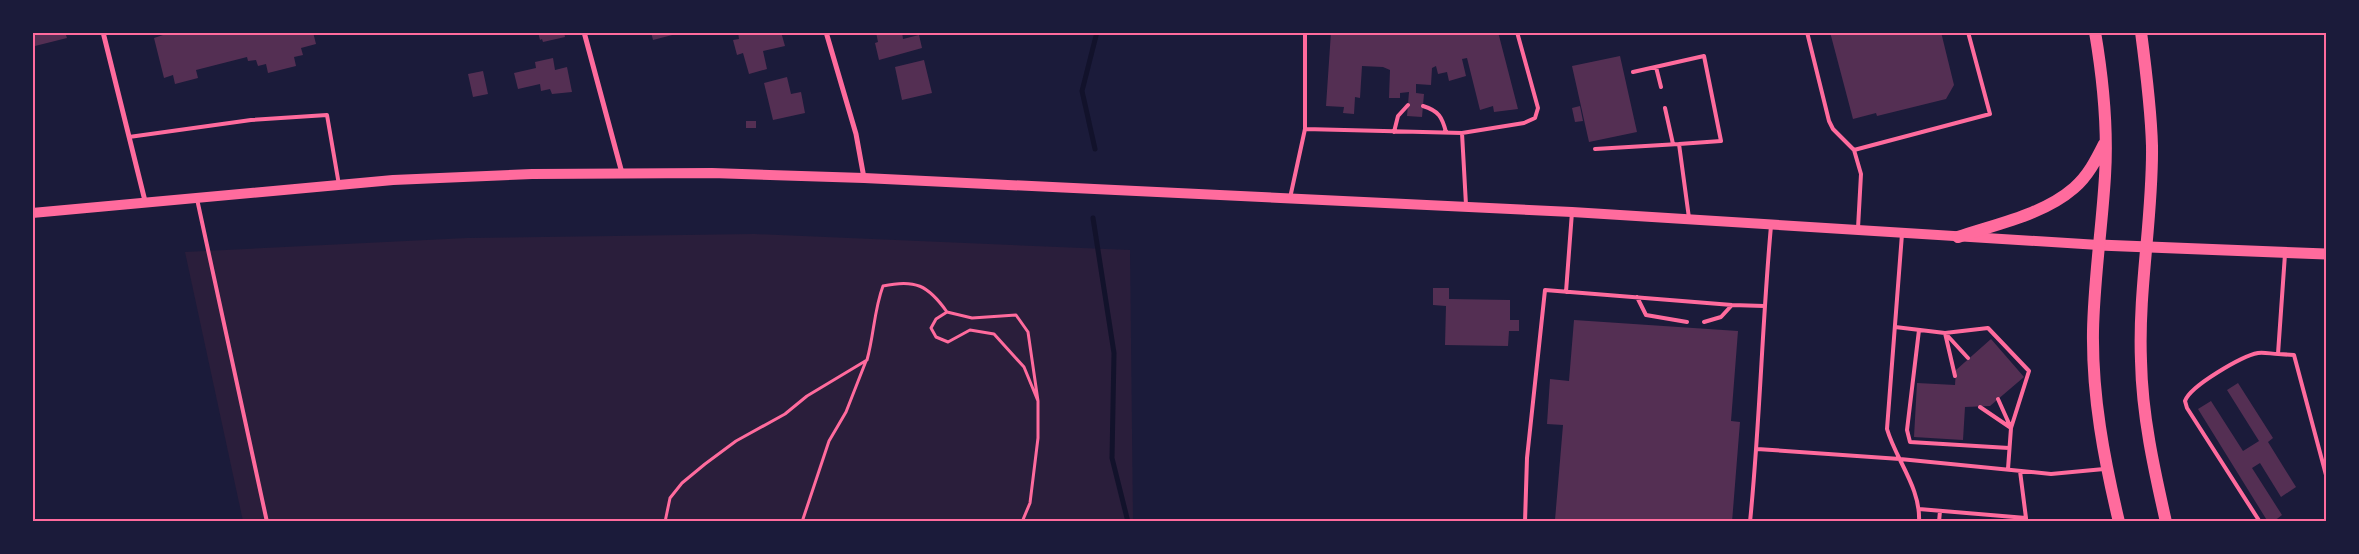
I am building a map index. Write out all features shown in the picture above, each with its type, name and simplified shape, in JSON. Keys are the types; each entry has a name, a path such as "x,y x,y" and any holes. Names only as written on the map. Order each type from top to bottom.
{"highway":[{"path":"2095,32 2106,139 2093,329 2094,358 2099,423 2106,468 2119,522"},
{"path":"2141,32 2152,146 2141,314 2141,370 2149,440 2166,522"},
{"path":"1958,237 2032,212 2062,198 2084,177 2106,139"}],"main road":[{"path":"32,213 196,196 339,184 475,176 622,173 864,178 1572,212 2099,245 2326,254"}],"street":[{"path":"103,32 145,201"},
{"path":"584,32 622,173"},
{"path":"826,32 856,134 864,178"}],"lane":[{"path":"1290,199 1306,129 1305,32"},
{"path":"1306,129 1462,133 1524,123 1535,118 1538,108 1517,32"},
{"path":"1807,32 1829,121 1833,129 1854,150 1861,174 1858,231"},
{"path":"1854,150 1990,114 1968,32"},
{"path":"1595,149 1721,141 1704,56 1633,72"},
{"path":"1656,67 1661,87"},
{"path":"1394,132 1398,116 1408,105"},
{"path":"1423,106 1435,110 1442,117 1446,132"},
{"path":"1665,108 1673,144"},
{"path":"129,138 251,120 327,115 339,184"},
{"path":"1462,133 1466,207"},
{"path":"1679,144 1689,220"},
{"path":"196,196 267,522"},
{"path":"1566,292 1572,212"},
{"path":"1750,522 1764,351 1764,306 1771,224"},
{"path":"1902,234 1887,429 1920,509 1919,522"},
{"path":"2278,354 2285,252"},
{"path":"1525,522 1527,458 1544,290 1764,306"},
{"path":"1637,297 1646,315 1687,322"},
{"path":"1704,322 1721,317 1732,305"},
{"path":"1895,326 1945,333 1988,328 2029,372 2011,428 2008,469"},
{"path":"1919,330 1907,430 1910,442 2010,448"},
{"path":"1945,333 1968,358"},
{"path":"1945,333 1956,376"},
{"path":"2260,522 2187,408 2185,401 2191,390 2245,357 2259,353 2294,355 2326,476"},
{"path":"1998,399 2011,428"},
{"path":"1980,407 2011,428"},
{"path":"1757,449 1900,459 2051,474 2106,468"},
{"path":"1920,509 2026,520 2020,471"},
{"path":"1939,522 1940,511"}],"path":[{"path":"802,522 828,441 846,412 866,360 875,324 876,306 883,286 905,281 923,287 940,302 947,312 972,318 1016,316 1028,332 1038,401 1038,438 1030,503 1022,522"},
{"path":"947,312 936,319 931,328 936,337 948,342 970,330 994,334 1024,368 1038,401"},
{"path":"665,522 670,498 682,483 705,464 736,441 784,414 807,396 866,360"}],"shaded area":[{"path":"754,234 1130,250 1133,521 243,521 185,252 467,238"}],"building":[{"path":"32,32 65,32 67,38 35,46"},
{"path":"162,32 313,32 316,44 301,48 303,55 294,57 296,66 268,73 266,64 258,66 256,60 248,61 247,57 196,70 198,78 175,84 173,75 164,78 154,38 163,35"},
{"path":"538,32 564,32 565,37 543,42 542,39 540,40"},
{"path":"651,32 675,32 676,34 653,40"},
{"path":"738,32 781,32 785,46 763,51 767,69 749,74 743,53 737,55 733,40 739,39"},
{"path":"876,32 902,32 903,39 919,35 922,48 879,60 875,43 878,42"},
{"path":"1331,32 1498,32 1518,109 1494,112 1493,106 1480,110 1467,58 1462,59 1466,76 1449,81 1447,72 1438,74 1436,66 1432,68 1431,85 1416,84 1416,93 1424,94 1422,117 1407,116 1409,92 1400,93 1400,98 1389,98 1390,70 1383,67 1362,66 1360,98 1355,97 1354,114 1343,113 1344,107 1326,106"},
{"path":"1830,32 1941,32 1954,85 1946,99 1877,116 1876,113 1853,119"},
{"path":"1620,56 1637,132 1589,142 1572,66"},
{"path":"553,58 555,70 567,67 572,92 552,94 550,89 541,91 540,84 518,89 514,73 536,68 535,62"},
{"path":"924,60 932,93 902,100 895,67"},
{"path":"483,71 488,94 473,97 468,74"},
{"path":"787,77 791,94 801,92 805,113 773,120 764,83"},
{"path":"1580,106 1583,121 1575,122 1572,108"},
{"path":"746,121 756,121 756,128 746,128"},
{"path":"1433,288 1449,288 1449,299 1510,300 1510,320 1519,320 1519,331 1509,331 1508,346 1445,345 1446,306 1433,305"},
{"path":"1574,320 1738,331 1731,421 1740,422 1732,522 1555,520 1563,425 1547,424 1550,379 1569,381"},
{"path":"1991,339 2024,377 1990,406 1965,407 1963,440 1914,437 1917,383 1955,385 1956,370"},
{"path":"2238,383 2273,438 2268,442 2296,487 2281,497 2260,463 2252,468 2282,515 2273,522 2268,522 2198,409 2211,401 2243,451 2259,441 2227,390"}],"waterway":[{"path":"1095,149 1082,91 1097,32"},
{"path":"1093,218 1114,353 1112,458 1128,522"}]}
